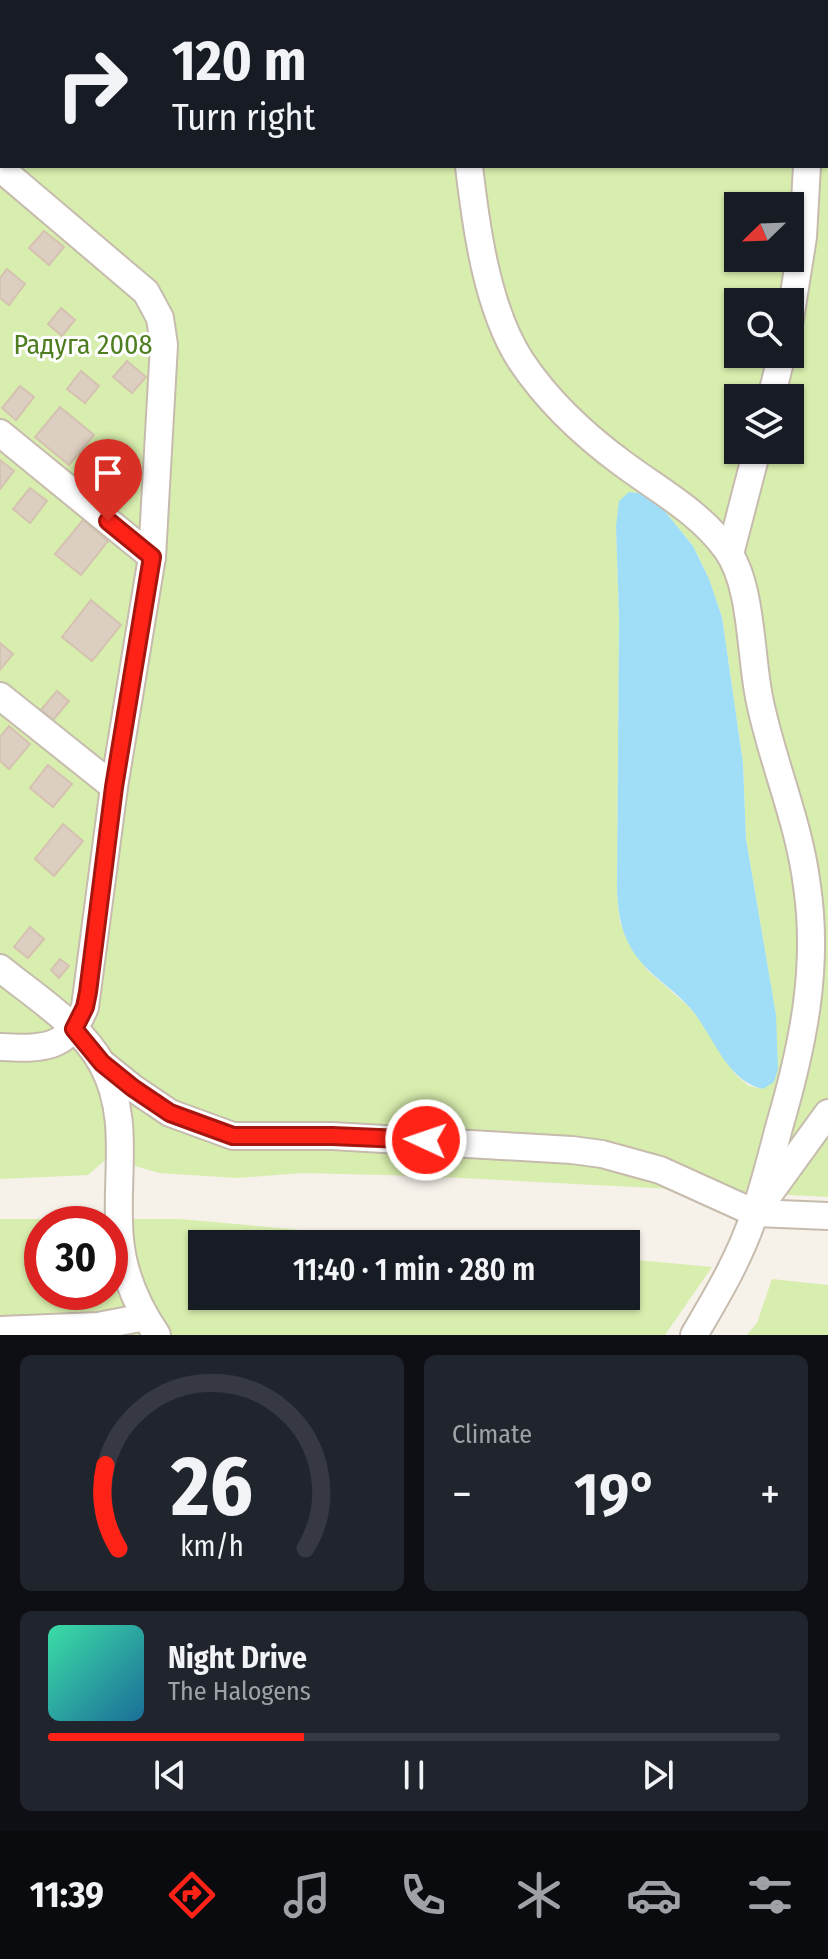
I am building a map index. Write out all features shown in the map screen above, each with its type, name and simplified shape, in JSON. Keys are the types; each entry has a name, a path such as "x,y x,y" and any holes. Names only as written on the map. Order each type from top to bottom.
{"street":[{"path":"0,168 152,299 160,318 164,345 152,557 114,787 85,1007 74,1029 60,1042 48,1046 0,1047"},
{"path":"469,168 489,278 507,335 520,359 554,402 585,433 702,522 730,554 745,596 754,676 763,718 801,844 812,934 811,978 799,1059 755,1213 724,1283 694,1335"},
{"path":"795,288 803,237 807,168"},
{"path":"0,433 152,557"},
{"path":"730,554 753,464"},
{"path":"0,696 114,787"},
{"path":"0,968 74,1029 102,1063 133,1088 170,1113 233,1136 332,1136 458,1142 602,1154 660,1170 755,1213 828,1216"},
{"path":"0,1330 151,1326 123,1259 120,1238 120,1123 113,1089 102,1063"},
{"path":"755,1213 828,1113"}],"green space":[{"name":"Радуга 2008","path":"0,168 828,168 828,1197 422,1176 302,1173 237,1178 159,1173 135,1166 131,1105 92,1033 84,1057 106,1110 110,1156 88,1175 0,1179","holes":["646,494 664,510 693,546 722,617 743,763 746,839 776,1015 763,1089 749,1086 735,1074 706,1027 688,1006 647,970 620,923 617,889 619,618 616,526"]},
{"path":"0,1219 24,1219 24,1310 128,1310 128,1219 180,1219 303,1230 188,1230 188,1310 640,1310 640,1260 712,1267 665,1335 0,1335"},
{"path":"772,1279 828,1285 828,1335 747,1335 757,1323"}],"water":[{"path":"629,492 646,494 664,510 693,546 722,617 743,763 746,839 776,1015 778,1069 774,1082 763,1089 739,1077 730,1067 691,1009 637,957 627,941 620,920 617,889 619,618 616,526 619,501"}],"building":[{"path":"44,231 64,247 49,265 29,248"},
{"path":"7,269 25,284 9,305 0,298 0,278"},
{"path":"61,308 75,320 62,336 48,324"},
{"path":"127,361 146,377 132,393 113,377"},
{"path":"81,371 99,386 85,403 67,389"},
{"path":"20,386 34,397 16,420 2,408"},
{"path":"60,407 94,435 69,465 35,437"},
{"path":"99,458 117,472 103,490 85,476"},
{"path":"0,460 14,471 0,489"},
{"path":"30,488 47,501 30,523 13,509"},
{"path":"83,520 108,541 81,575 55,554"},
{"path":"91,600 121,625 92,661 62,637"},
{"path":"0,643 13,654 0,670"},
{"path":"57,691 69,701 53,720 41,710"},
{"path":"9,726 30,744 9,769 0,761 0,737"},
{"path":"48,765 72,784 53,807 30,788"},
{"path":"63,824 83,841 54,876 35,859"},
{"path":"30,927 44,939 28,958 14,947"},
{"path":"60,959 69,966 59,978 51,970"}],"route":[{"path":"108,521 152,557 114,787 88,992 85,1007 74,1029 102,1063 170,1113 233,1136 426,1140"}]}
